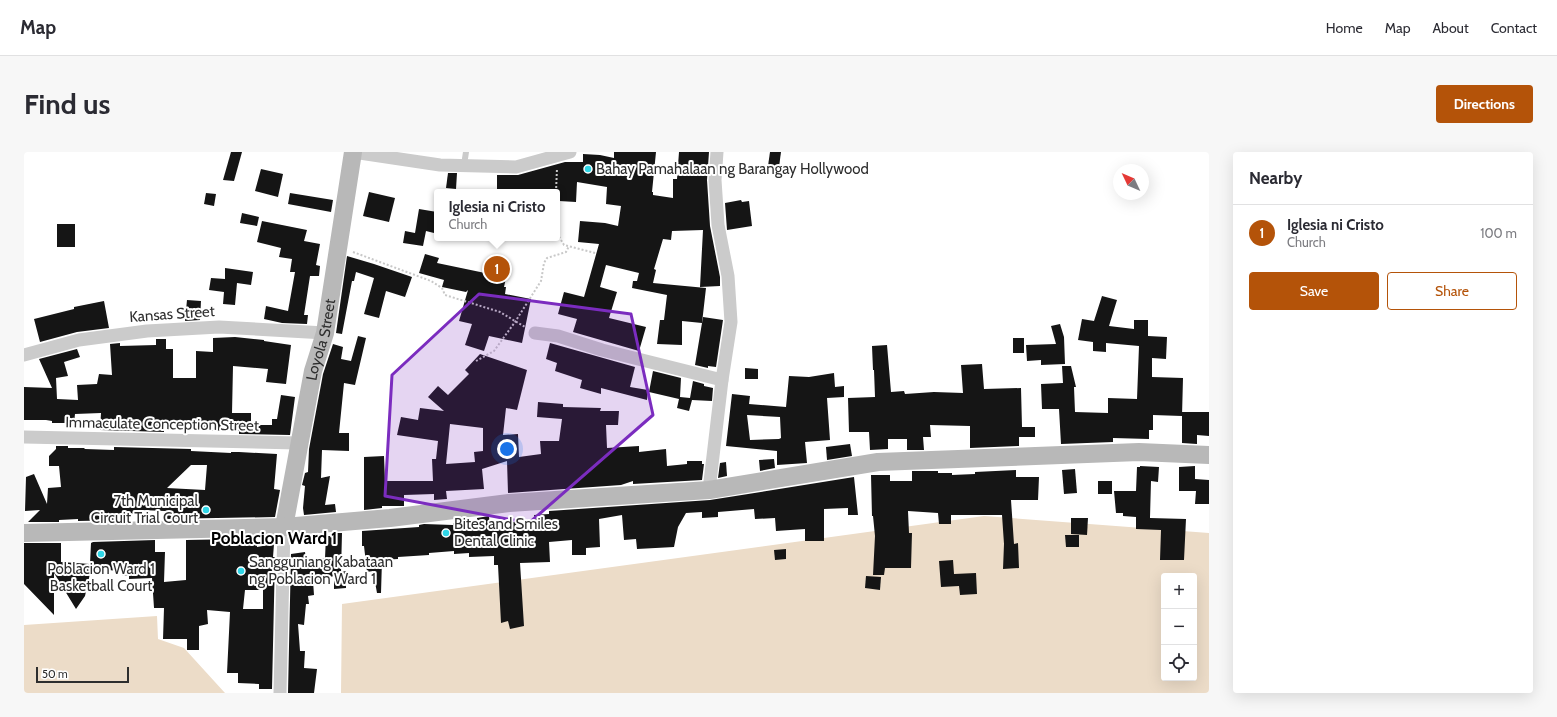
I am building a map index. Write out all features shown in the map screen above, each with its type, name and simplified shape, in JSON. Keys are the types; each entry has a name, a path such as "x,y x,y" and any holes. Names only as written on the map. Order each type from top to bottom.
{"street":[{"path":"353,152 440,165 516,167 562,154"},
{"name":"Loyola Street","path":"284,527 298,443 313,371 325,333 353,152"},
{"path":"709,490 722,380 731,322 728,276 718,225 715,180 717,152"},
{"name":"Kansas Street","path":"24,355 79,340 147,331 218,326 325,333"},
{"path":"535,333 558,336 602,350 722,380"},
{"name":"Immaculate Conception Street","path":"24,437 298,443"},
{"path":"24,533 284,527 390,518 509,503 709,490 878,462 1140,452 1209,456"},
{"path":"280,693 284,527"}],"lane":[{"path":"464,166 466,152"}],"path":[{"path":"556,189 562,154"},
{"path":"560,238 564,245 595,252"},
{"path":"476,361 494,351 515,322 541,281 544,262 547,258 566,252 569,246"},
{"path":"339,247 431,281 442,288 445,295 500,312 535,333"}],"highlighted area":[{"path":"479,294 631,314 653,415 529,523 385,496 392,375"}],"shaded area":[{"path":"984,516 1209,533 1209,693 341,693 342,604"},
{"path":"157,616 158,639 184,648 225,693 24,693 24,625"}],"building":[{"path":"231,152 242,152 234,181 223,180"},
{"path":"614,152 656,152 652,192 653,195 673,198 673,179 677,179 679,152 709,152 707,180 710,226 720,277 720,286 700,287 703,230 672,231 671,240 663,239 654,269 656,270 653,283 706,288 702,323 682,321 682,345 657,344 660,320 664,320 667,295 632,288 633,281 637,281 639,273 606,265 600,287 617,292 609,318 646,327 639,351 573,332 577,319 558,314 564,292 584,297 599,244 578,242 580,221 605,223 618,226 621,206 606,204 607,187 577,182 576,202 560,201 560,189 497,189 497,175 518,175 565,162 583,162 583,154 614,158"},
{"path":"770,152 781,152 779,167 768,166"},
{"path":"261,169 283,174 278,197 255,191"},
{"path":"448,173 457,173 456,189 446,188"},
{"path":"369,192 395,198 389,222 363,216"},
{"path":"206,193 216,194 214,206 204,204"},
{"path":"290,193 333,200 331,212 288,204"},
{"path":"741,200 742,202 749,201 752,226 727,230 725,203"},
{"path":"419,209 434,212 434,233 426,231 423,246 403,243 405,231 415,233"},
{"path":"242,213 259,217 257,226 240,223"},
{"path":"262,221 307,230 304,241 320,244 316,265 320,266 319,276 310,276 304,315 308,315 307,324 282,323 264,319 266,306 288,311 295,272 290,272 292,259 279,257 281,248 257,242"},
{"path":"57,224 75,224 75,247 57,247"},
{"path":"425,254 439,258 437,263 485,273 488,262 494,263 495,261 509,264 504,287 506,287 505,294 531,299 522,343 489,336 484,351 465,345 472,324 459,321 468,290 466,292 442,287 444,280 419,273"},
{"path":"347,256 412,277 405,297 386,291 379,318 364,314 374,278 356,272 354,281 352,281 342,334 336,333"},
{"path":"225,268 253,272 251,285 237,283 235,305 223,304 224,292 209,290 211,278 225,279"},
{"path":"1102,296 1117,300 1109,326 1134,329 1134,320 1148,320 1148,336 1167,337 1166,359 1152,358 1152,377 1183,378 1182,416 1153,415 1153,430 1149,430 1149,439 1113,438 1113,442 1061,444 1059,409 1042,409 1041,384 1063,383 1062,366 1071,366 1076,387 1074,387 1075,412 1108,413 1108,398 1137,399 1139,346 1106,343 1106,352 1093,351 1093,342 1078,340 1082,319 1094,321"},
{"path":"187,300 201,301 200,320 185,321"},
{"path":"104,301 109,328 77,332 40,342 34,319 74,309 74,307"},
{"path":"703,317 723,320 716,367 708,366 708,368 695,365"},
{"path":"1060,324 1064,337 1065,364 1041,365 1041,360 1027,361 1026,345 1056,344 1051,326"},
{"path":"358,336 366,338 355,385 344,383 339,433 349,433 349,451 322,450 321,478 330,476 325,505 335,504 336,512 304,515 303,508 305,486 302,485 305,473 308,472 309,449 323,374 333,344 343,347 341,359 351,361"},
{"path":"235,337 291,345 286,384 266,382 268,369 233,366 232,413 251,413 251,425 272,425 272,419 277,419 281,395 295,397 290,435 239,434 239,431 196,430 196,425 164,425 164,432 100,430 101,413 75,414 74,423 52,423 52,421 46,420 24,420 24,387 52,388 39,359 77,349 80,357 64,362 68,376 56,378 57,399 78,400 77,385 97,384 99,374 112,375 110,344 120,343 120,346 156,345 156,339 166,339 166,349 173,349 173,378 196,378 196,351 213,352 213,338"},
{"path":"1013,338 1024,338 1024,353 1013,353"},
{"path":"550,343 635,367 630,387 648,390 647,400 601,388 601,394 580,388 582,380 555,371 557,363 546,359"},
{"path":"887,345 891,392 904,391 905,394 934,392 963,393 961,365 982,364 984,389 1021,388 1022,427 1035,427 1035,437 1019,437 1019,446 970,448 970,426 930,425 931,437 923,437 924,450 907,450 907,439 888,439 888,449 870,450 869,432 849,432 848,398 875,397 872,346"},
{"path":"480,354 527,370 517,410 506,408 503,435 518,434 519,457 541,454 540,441 559,441 562,419 537,417 538,402 563,404 563,407 601,408 600,411 619,411 618,425 606,425 607,448 639,446 639,452 666,449 667,466 687,464 687,461 702,461 702,464 704,464 702,480 633,484 633,481 621,485 508,493 507,461 482,469 484,489 446,491 447,499 434,500 434,494 404,495 404,506 382,506 382,508 364,510 364,457 384,456 385,481 433,481 432,459 436,459 438,441 397,435 401,417 418,420 420,408 444,411 428,397 438,386 448,395 469,374 465,370","holes":["450,424 483,428 483,451 474,452 475,462 446,464"]},
{"path":"745,368 758,369 758,379 745,379"},
{"path":"653,371 681,378 680,397 690,398 693,381 713,388 712,401 692,400 689,411 677,408 679,399 649,392"},
{"path":"834,373 835,387 844,386 844,397 827,398 830,440 805,442 807,463 777,465 777,451 726,446 732,394 750,396 749,404 786,407 789,376 809,377","holes":["747,415 780,417 781,438 750,440"]},
{"path":"1182,412 1209,412 1209,436 1197,435 1197,444 1182,443"},
{"path":"850,444 852,456 827,460 826,447"},
{"path":"56,446 68,446 68,448 114,450 114,447 191,449 191,451 277,454 274,489 280,490 275,517 165,519 165,511 141,510 141,515 127,513 127,520 78,521 78,519 59,520 59,522 28,522 40,510 25,511 26,477 34,474 47,504 48,488 61,487 59,466 49,466 49,456 56,449","holes":["191,465 207,465 205,490 167,488"]},
{"path":"774,459 775,468 760,471 759,460"},
{"path":"726,462 727,476 718,478 720,463"},
{"path":"1195,466 1195,479 1209,480 1209,504 1195,504 1196,491 1179,491 1179,467"},
{"path":"1137,467 1159,467 1158,482 1151,481 1150,518 1186,519 1184,560 1160,560 1161,530 1136,529 1136,517 1123,516 1123,513 1116,513 1114,491 1136,491"},
{"path":"1075,469 1077,493 1064,494 1062,470"},
{"path":"1016,470 1016,477 1039,477 1038,500 1011,500 1014,544 1018,543 1019,568 1003,569 1004,544 1002,515 951,515 951,524 939,524 938,513 908,511 909,533 912,533 911,568 885,568 884,575 873,575 875,536 872,516 871,475 890,475 890,481 912,481 912,471 938,471 938,473 952,473 952,475"},
{"path":"854,477 858,515 848,515 848,508 824,509 824,541 805,541 805,529 776,531 775,518 755,519 754,509 718,512 718,517 702,518 702,512 686,513 678,527 674,547 637,549 636,539 624,540 622,515 599,519 600,547 586,548 586,555 572,555 572,540 549,542 550,562 520,563 524,626 510,629 508,621 501,623 498,565 494,565 494,556 469,557 469,553 454,554 454,551 382,560 381,593 377,593 373,571 367,572 364,546 362,546 362,531 419,527 419,525 424,524 453,525 453,523 477,522 477,518 489,516 490,530 510,528 510,522 535,521 534,515 549,514 549,511 710,500"},
{"path":"1098,481 1112,481 1112,494 1098,494"},
{"path":"1071,518 1088,518 1087,535 1071,534"},
{"path":"332,533 342,533 341,572 346,571 346,588 334,589 334,576 313,581 314,595 308,596 309,604 306,604 304,625 298,624 300,651 305,651 304,668 317,669 314,693 288,693 291,554 305,552 306,560 325,558 326,536 332,536"},
{"path":"1065,535 1079,535 1079,547 1066,547"},
{"path":"239,539 238,542 257,541 257,547 274,544 272,689 259,689 259,684 238,683 238,673 227,673 230,612 207,610 208,624 199,626 199,650 187,650 187,639 163,639 164,608 154,608 152,578 129,579 129,575 122,576 122,571 91,569 85,596 76,609 54,573 54,615 24,584 24,543 61,543 61,562 90,564 91,543 93,542 155,540 155,552 165,552 164,582 186,580 186,540","holes":["245,590 263,590 263,609 243,609"]},
{"path":"786,549 786,559 775,560 774,550"},
{"path":"953,560 954,574 976,573 977,594 960,595 959,586 941,587 939,561"},
{"path":"866,576 881,577 880,590 865,588"}],"place":[{"name":"Bahay Pamahalaan ng Barangay Hollywood","path":"588,169"},
{"name":"Iglesia ni Cristo","path":"497,269"},
{"name":"7th Municipal Circuit Trial Court","path":"206,510"},
{"name":"Bites and Smiles Dental Clinic","path":"446,533"},
{"name":"Poblacion Ward 1 Basketball Court","path":"101,554"},
{"name":"Sangguniang Kabataan ng Poblacion Ward 1","path":"241,571"}],"district":[{"name":"Poblacion Ward 1","path":"274,538"}]}
